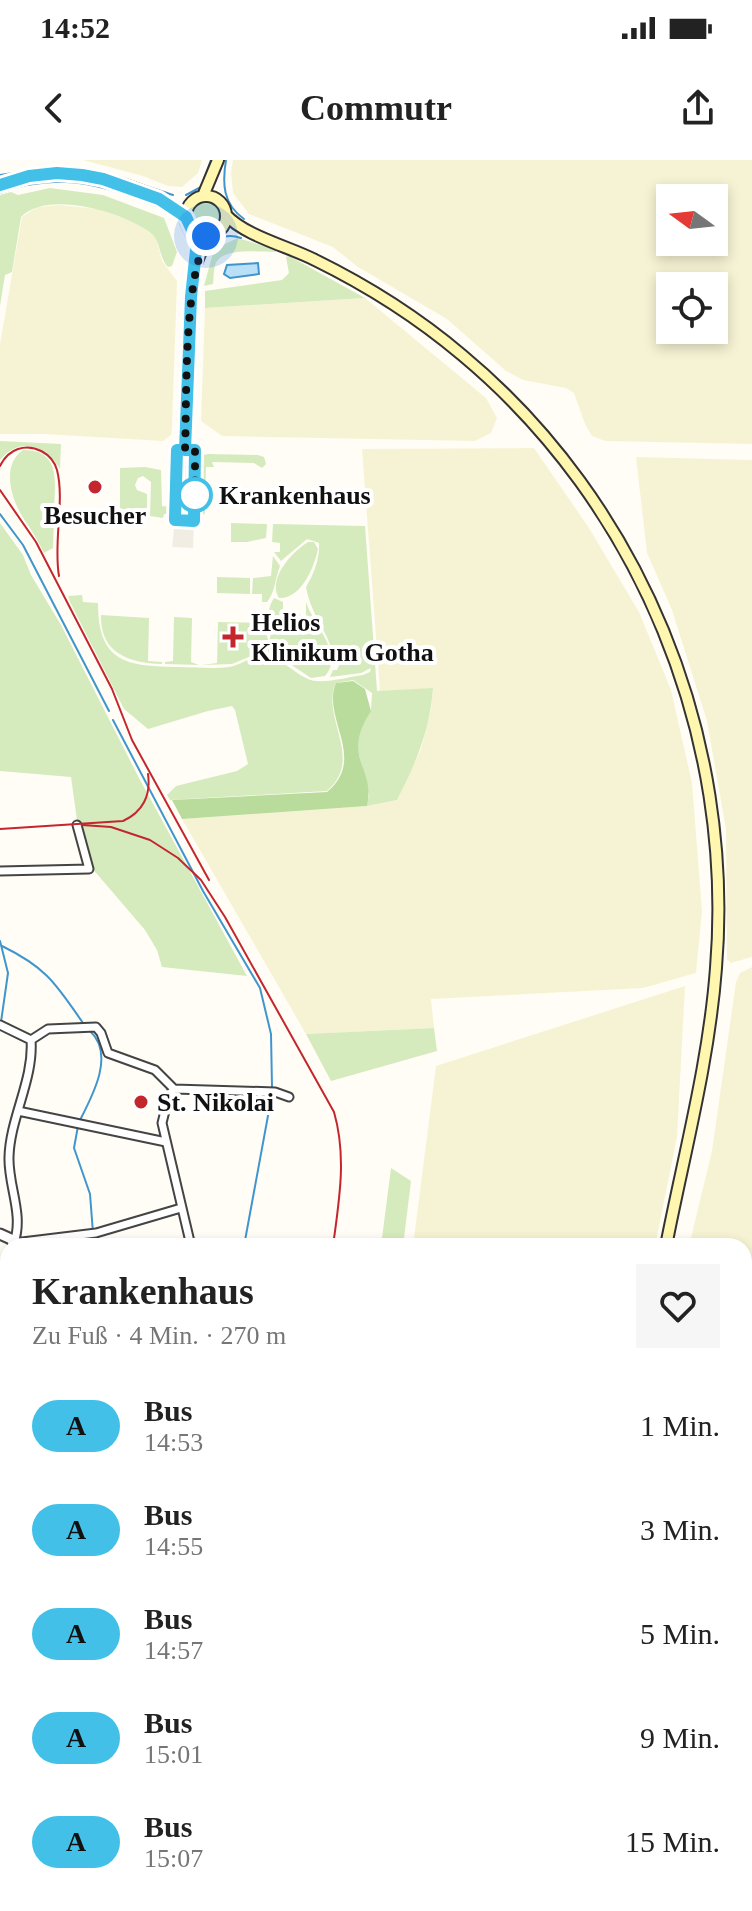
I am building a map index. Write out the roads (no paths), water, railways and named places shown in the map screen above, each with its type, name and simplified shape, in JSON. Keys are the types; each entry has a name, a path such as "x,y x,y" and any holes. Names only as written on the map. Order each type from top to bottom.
{"main road":[{"path":"159,199 192,202 203,196 218,160"},
{"path":"218,160 218,199 226,215 255,234 310,257 393,303 453,347 506,394 556,449 609,522 638,574 669,641 692,712 707,779 715,829 719,914 716,969 706,1045 668,1238"},
{"path":"0,185 29,176 57,173 103,179 159,199 186,217 195,233 209,236 222,228 226,215"},
{"path":"203,196 218,199"},
{"path":"186,217 192,202"},
{"path":"222,228 255,234"}],"street":[{"path":"181,450 195,450 194,521 175,520 195,233"},
{"path":"194,272 209,236"},
{"path":"0,871 89,869 77,825"},
{"path":"1,1025 31,1040"},
{"path":"17,1238 19,1229 9,1153 31,1040 48,1029 96,1027 108,1053 155,1070 174,1089 271,1092 289,1097"},
{"path":"174,1089 169,1095 162,1123 189,1238"},
{"path":"18,1111 166,1142"},
{"path":"59,1238 95,1233 181,1208"}],"water":[{"path":"258,263 259,274 230,278 224,274 227,265"}],"waterway":[{"path":"186,195 201,187 211,160"},
{"path":"226,160 224,177 228,200 244,219"},
{"path":"34,169 88,170 173,195"},
{"path":"0,175 20,172"},
{"path":"0,193 45,182 86,184 168,211"},
{"path":"177,217 189,242"},
{"path":"209,248 224,237 241,238"},
{"path":"0,514 23,545 109,711"},
{"path":"113,720 203,891 260,988 271,1034 272,1087"},
{"path":"0,941 8,973 1,1022"},
{"path":"2,946 30,962 49,978 83,1023"},
{"path":"80,1120 95,1087 101,1063 101,1051 90,1031"},
{"path":"245,1238 272,1094"},
{"path":"78,1126 74,1148 90,1194 93,1238"}],"tram line":[{"path":"0,466 9,454 24,448 42,451 55,464 60,495 59,576"},
{"path":"0,490 36,542 112,689 132,740 209,880"},
{"path":"0,829 123,821 136,813 144,802 148,774"},
{"path":"82,825 111,827 150,840 178,858 201,880 225,917 334,1112 341,1162 334,1238"}],"place":[{"name":"Besucher","path":"95,487"},
{"name":"Krankenhaus","path":"195,495"},
{"name":"Helios Klinikum Gotha","path":"233,637"},
{"name":"St. Nikolai","path":"141,1102"}]}
